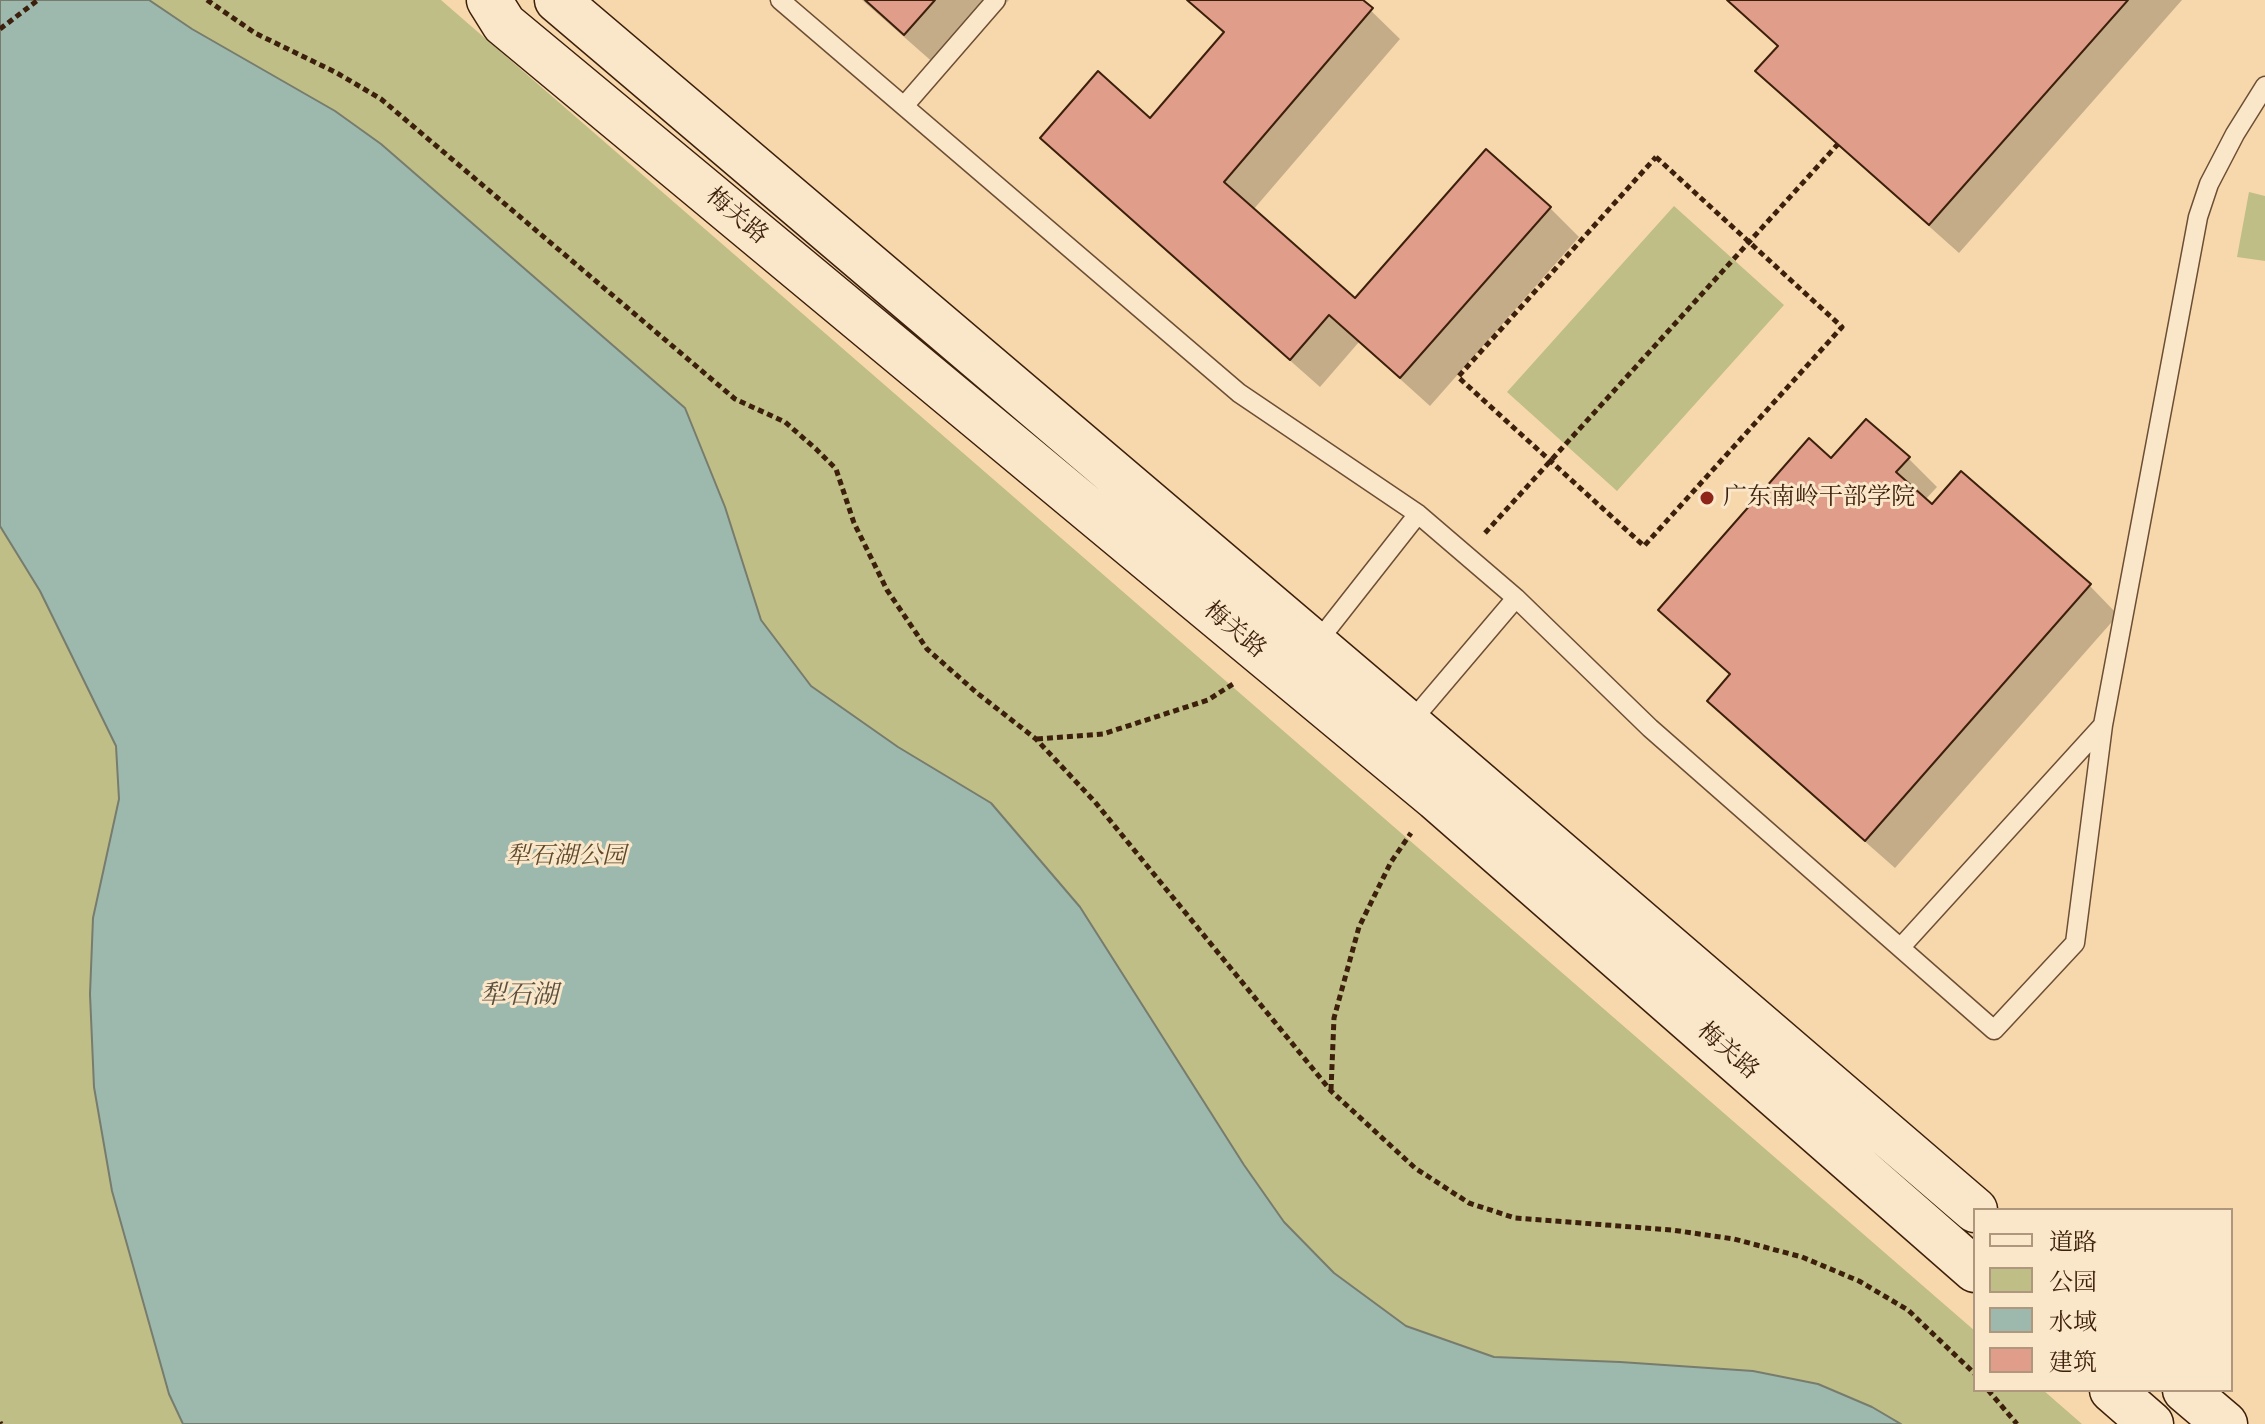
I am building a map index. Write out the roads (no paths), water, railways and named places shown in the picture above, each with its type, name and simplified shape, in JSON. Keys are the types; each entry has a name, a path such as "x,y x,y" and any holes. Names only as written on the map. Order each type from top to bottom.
{"street":[{"name":"梅关路","path":"489,0 504,24 1436,798 1973,1268"},
{"name":"梅关路","path":"557,0 1973,1208"},
{"path":"2114,1392 2151,1424"},
{"path":"2187,1392 2225,1424"}],"lane":[{"path":"780,0 1239,393 1418,514 1516,598 1650,728 1994,1030 2075,943 2103,725 2198,217 2209,184 2265,86"},
{"path":"904,106 996,0"},
{"path":"1315,645 1418,514"},
{"path":"1409,724 1516,598"},
{"path":"1901,947 2103,725"}],"water":[{"name":"犁石湖","path":"0,0 149,0 192,29 335,111 381,144 685,408 725,507 761,620 811,686 898,747 991,803 1080,907 1244,1165 1284,1222 1334,1273 1406,1326 1494,1357 1753,1371 1818,1384 1872,1407 1901,1424 183,1424 169,1394 112,1191 94,1087 90,994 93,918 119,799 116,746 40,591 0,526"}],"place":[{"name":"广东南岭干部学院","path":"1707,498"}],"park label":[{"name":"犁石湖公园","path":"566,857"}]}
